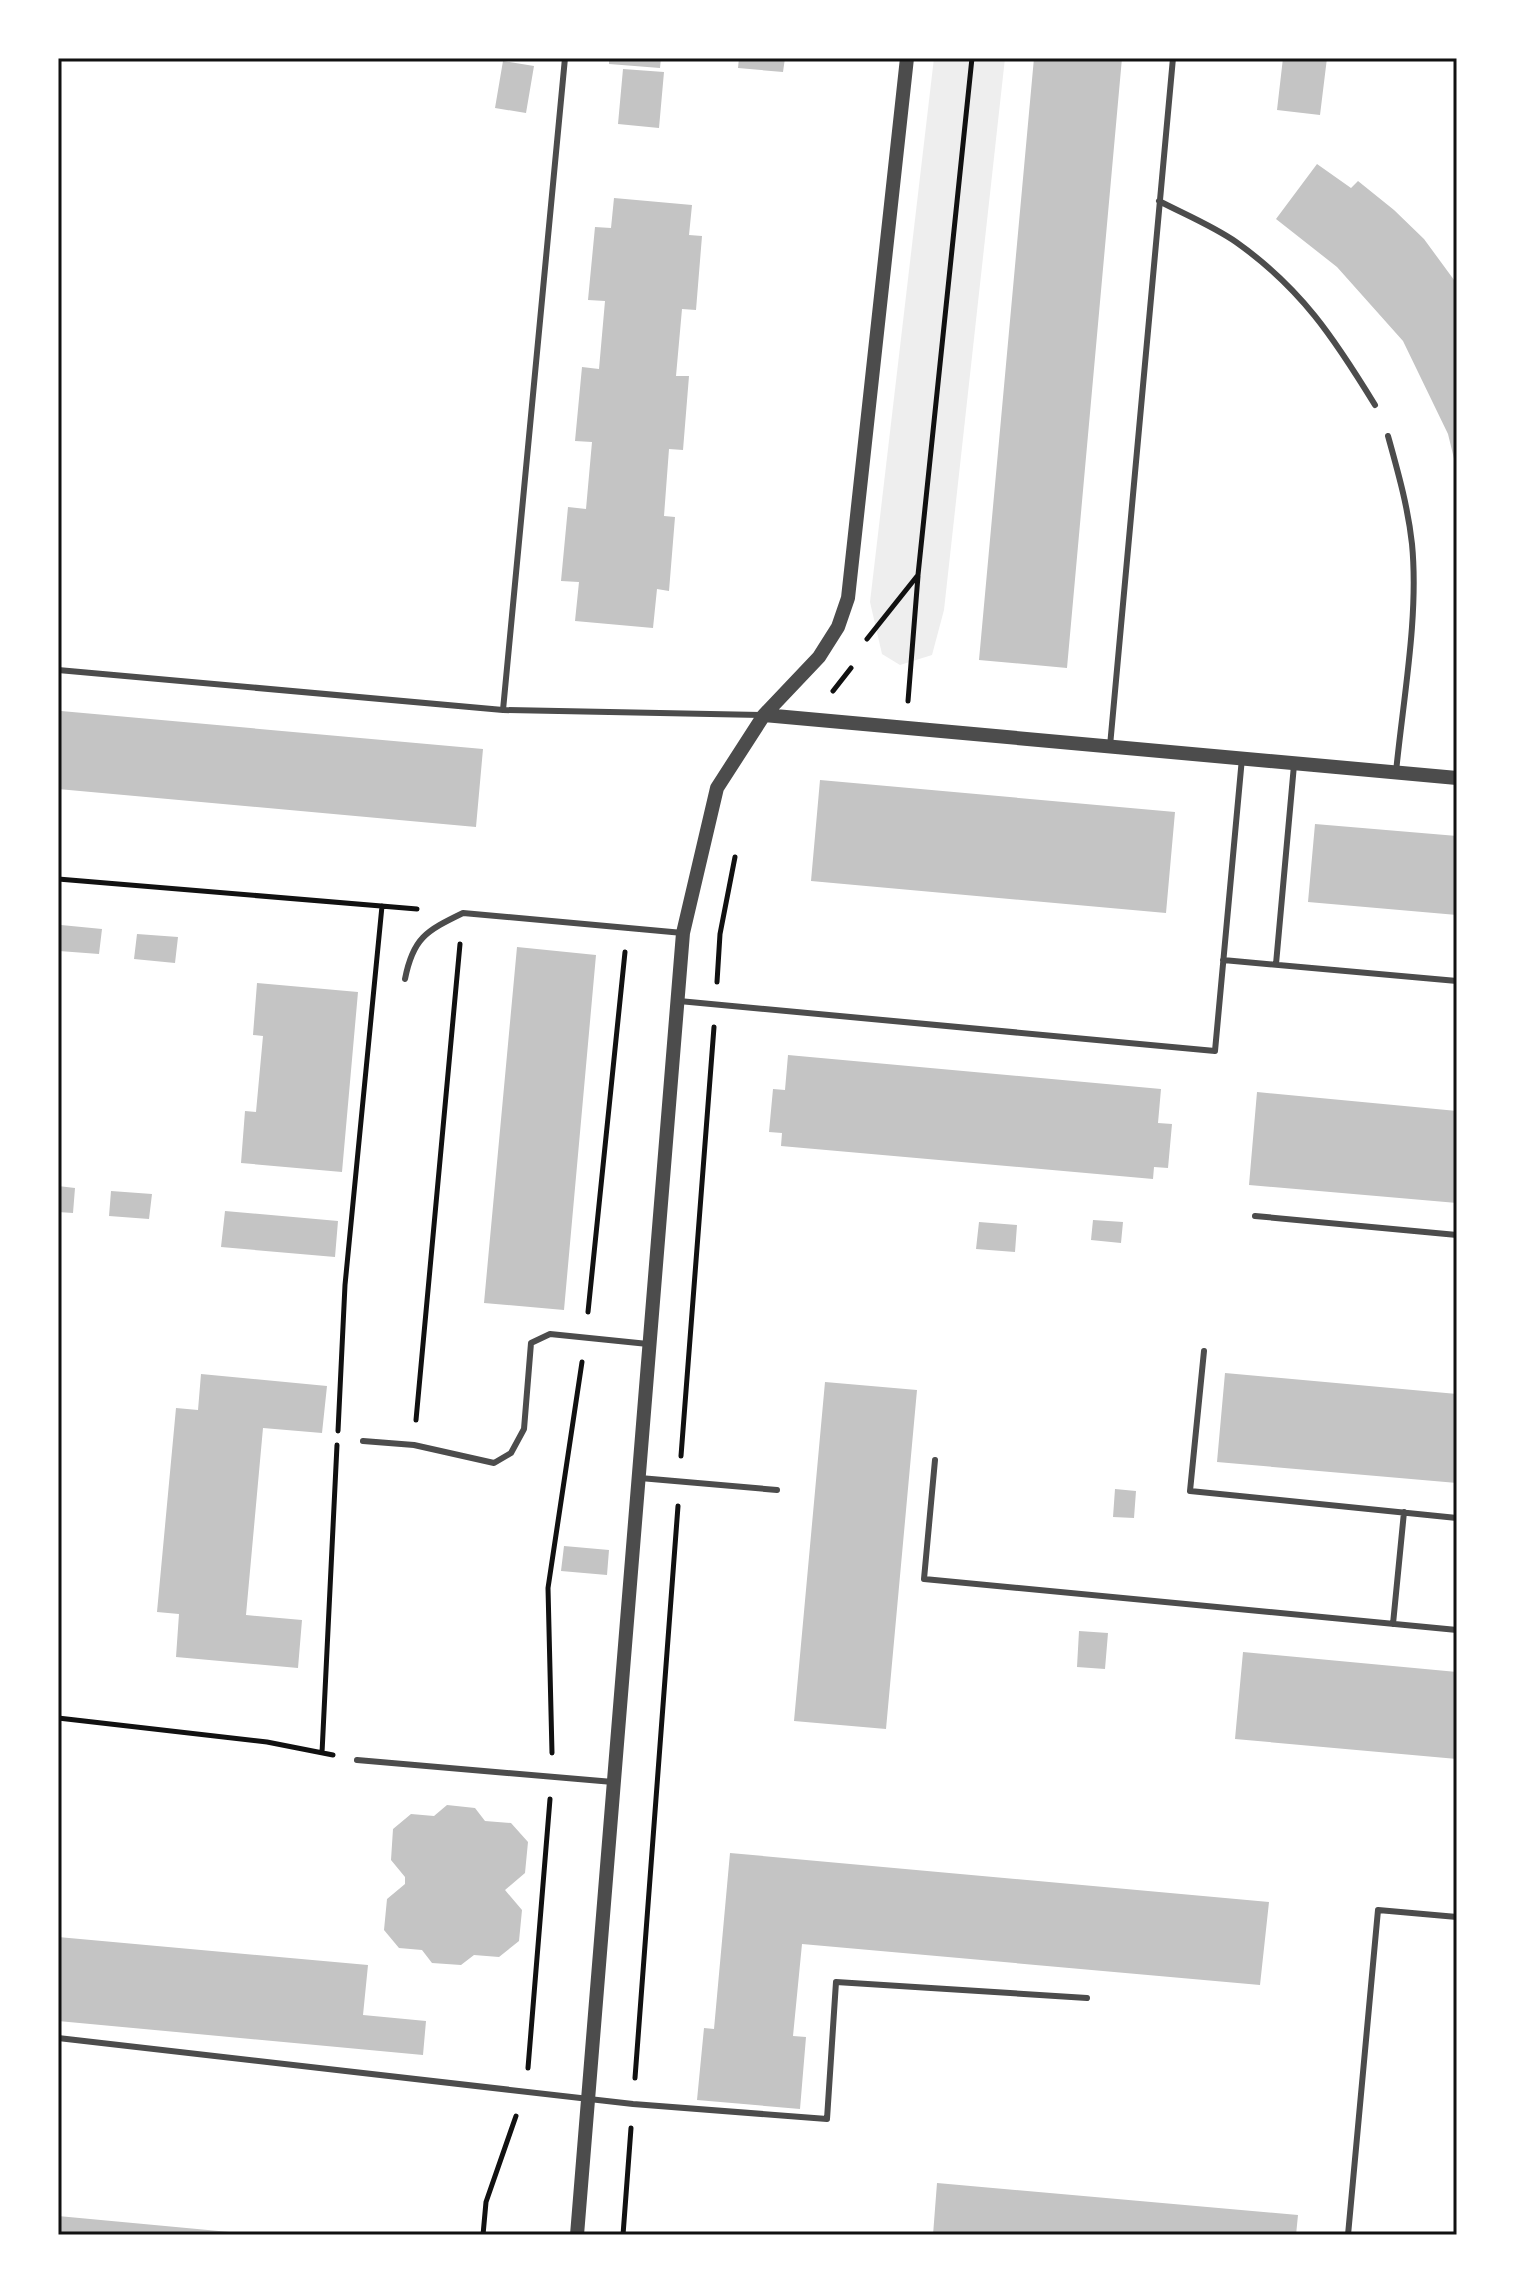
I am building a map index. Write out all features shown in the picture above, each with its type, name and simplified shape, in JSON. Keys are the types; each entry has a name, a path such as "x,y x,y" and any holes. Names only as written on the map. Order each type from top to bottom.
{"street":[{"path":"577,2235 636,1478 683,933 717,788 764,715 819,657 838,627 848,598 907,58"},
{"path":"764,715 1457,778"}],"lane":[{"path":"503,710 565,58"},
{"path":"1110,746 1173,58"},
{"path":"1159,201 1234,240 1288,284 1330,332 1375,405"},
{"path":"1388,436 1403,488 1412,547 1410,625 1396,772"},
{"path":"58,670 503,710 764,715"},
{"path":"676,1001 1215,1051 1242,758"},
{"path":"1276,964 1294,763"},
{"path":"405,979 411,949 433,927 463,913 683,933"},
{"path":"1223,960 1457,981"},
{"path":"1255,1216 1457,1235"},
{"path":"363,1441 414,1445 494,1463 511,1453 524,1429 531,1343 550,1334 648,1344"},
{"path":"1204,1351 1190,1491 1457,1518"},
{"path":"935,1460 924,1579 1457,1630"},
{"path":"636,1478 777,1490"},
{"path":"1393,1624 1404,1512"},
{"path":"357,1760 613,1782"},
{"path":"1348,2235 1378,1910 1457,1917"},
{"path":"58,2038 526,2089 633,2104 827,2119 836,1982 1087,1998"}],"path":[{"path":"906,728 918,575 972,58"},
{"path":"864,642 918,575"},
{"path":"802,718 843,682 857,656"},
{"path":"623,2235 720,934 737,846"},
{"path":"58,879 463,913 414,1445"},
{"path":"322,1753 345,1285 382,906"},
{"path":"483,2235 486,2202 526,2089 552,1777 548,1588 585,1338 627,927"},
{"path":"58,1718 267,1742 357,1760"}],"shaded area":[{"path":"934,58 1005,58 944,610 932,655 900,665 882,654 870,602"}],"building":[{"path":"609,58 661,58 660,68 609,64"},
{"path":"739,58 785,58 783,72 738,68"},
{"path":"1034,58 1122,58 1067,668 979,660"},
{"path":"1283,58 1327,58 1320,115 1277,110"},
{"path":"503,61 534,66 526,113 495,108"},
{"path":"623,69 664,72 659,128 618,124"},
{"path":"1317,164 1351,188 1358,181 1394,210 1424,239 1457,284 1457,471 1448,434 1403,341 1337,267 1276,219"},
{"path":"614,198 692,205 689,235 702,236 696,310 682,309 676,376 689,376 683,450 669,449 664,516 675,517 669,591 657,589 653,628 575,621 579,582 561,581 568,507 586,509 592,442 575,441 582,367 599,369 605,301 588,300 595,227 611,228"},
{"path":"61,711 483,749 476,827 58,789"},
{"path":"820,780 1175,812 1166,913 811,881"},
{"path":"1315,824 1457,836 1457,915 1308,902"},
{"path":"61,925 102,929 99,954 59,951"},
{"path":"137,934 178,937 175,963 134,959"},
{"path":"517,947 596,955 564,1310 484,1303"},
{"path":"257,983 358,992 342,1172 241,1163 245,1111 256,1112 263,1036 253,1035"},
{"path":"788,1055 1161,1089 1158,1123 1172,1124 1168,1168 1154,1167 1153,1179 781,1146 782,1133 769,1132 773,1089 785,1090"},
{"path":"1257,1092 1457,1111 1457,1203 1249,1185"},
{"path":"58,1186 75,1188 73,1213 58,1212"},
{"path":"111,1191 152,1194 149,1219 109,1216"},
{"path":"225,1211 338,1221 335,1257 221,1247"},
{"path":"1093,1220 1123,1222 1121,1243 1091,1240"},
{"path":"979,1222 1017,1225 1015,1252 976,1249"},
{"path":"1225,1373 1457,1394 1457,1483 1217,1462"},
{"path":"201,1374 327,1386 322,1433 263,1428 246,1615 302,1620 298,1668 176,1657 179,1614 157,1612 176,1408 198,1410"},
{"path":"825,1382 917,1390 886,1729 794,1721"},
{"path":"1115,1489 1136,1491 1134,1518 1113,1517"},
{"path":"564,1546 609,1550 607,1575 561,1571"},
{"path":"1079,1631 1108,1633 1105,1669 1077,1667"},
{"path":"1243,1652 1457,1672 1457,1759 1235,1739"},
{"path":"447,1805 475,1808 485,1821 511,1823 528,1842 525,1873 505,1890 522,1910 519,1941 499,1957 474,1955 461,1965 432,1963 422,1950 399,1948 384,1930 387,1899 405,1884 405,1877 391,1860 393,1829 411,1814 434,1816"},
{"path":"730,1853 1269,1902 1260,1985 802,1944 793,2036 806,2037 800,2109 697,2100 704,2028 714,2029"},
{"path":"58,1937 368,1965 363,2015 426,2021 423,2055 58,2021"},
{"path":"937,2183 1298,2215 1296,2235 933,2235"},
{"path":"58,2216 240,2233 240,2235 58,2235"}]}
